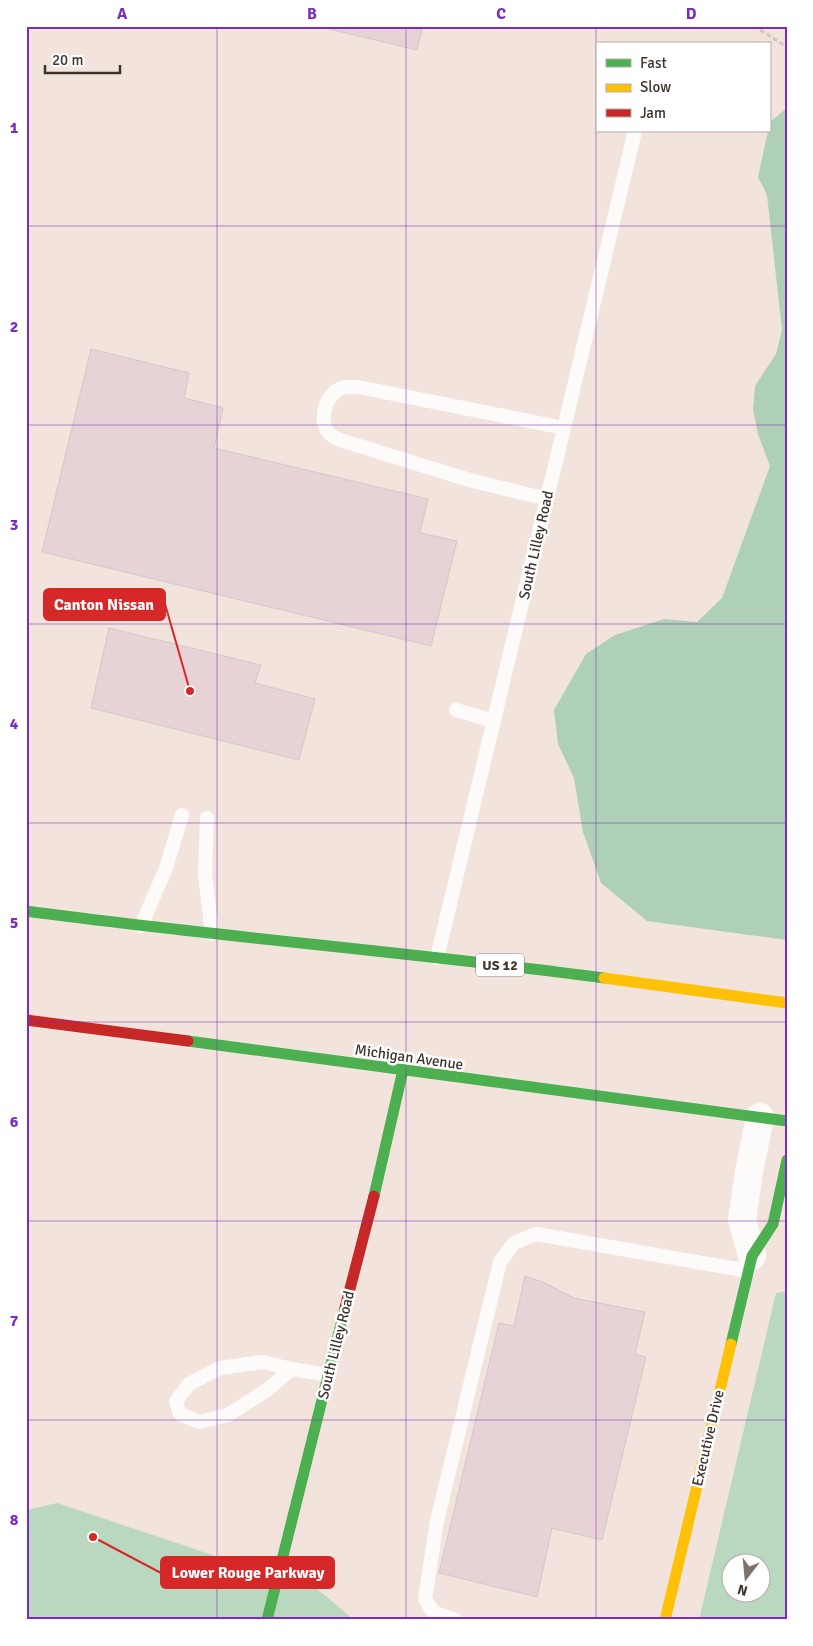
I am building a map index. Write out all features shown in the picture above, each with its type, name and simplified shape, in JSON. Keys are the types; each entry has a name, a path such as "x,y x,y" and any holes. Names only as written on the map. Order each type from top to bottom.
{"main road":[{"name":"US 12","path":"26,911 141,926 513,966 787,1003"},
{"name":"Michigan Avenue","path":"26,1020 403,1070 465,1080 787,1121"},
{"name":"South Lilley Road","path":"267,1620 381,1170 403,1070"},
{"name":"Executive Drive","path":"665,1620 750,1263 773,1224 787,1160"}],"street":[{"name":"Executive Drive","path":"750,1263 742,1220 760,1117"}],"lane":[{"name":"South Lilley Road","path":"437,958 635,132"},
{"path":"547,498 473,481 340,440 329,434 326,427 326,405 331,395 342,388 358,387 564,428"},
{"path":"456,710 494,721"},
{"path":"141,926 166,868 182,815"},
{"path":"207,818 205,874 212,934"},
{"path":"456,1620 434,1612 425,1599 437,1521 500,1262 514,1243 536,1234 750,1263"},
{"path":"292,1369 267,1390 228,1415 200,1422 180,1414 176,1401 189,1384 220,1368 262,1362 328,1375"}],"path":[{"path":"754,26 787,47"}],"green space":[{"path":"787,108 787,940 647,921 601,883 583,832 574,778 558,744 554,710 586,654 615,635 664,619 697,622 722,598 770,466 758,434 753,409 755,386 776,354 782,330 767,195 758,177 768,132 770,132 770,122"},
{"path":"787,1291 787,1620 699,1620 776,1293"},
{"path":"57,1503 239,1564 315,1587 354,1620 26,1620 26,1510"}],"building":[{"path":"326,26 423,26 417,50 325,28"},
{"path":"91,349 189,373 184,398 223,408 214,448 428,499 420,533 457,541 431,646 42,552"},
{"path":"109,628 261,665 255,683 315,699 299,760 91,708"},
{"path":"525,1276 543,1282 574,1298 645,1312 635,1354 646,1357 602,1540 552,1528 537,1597 439,1573 499,1323 514,1326"}],"traffic: fast":[{"path":"26,911 604,978"},
{"path":"188,1041 787,1121"},
{"path":"374,1196 403,1070"},
{"path":"731,1344 752,1256 773,1224 787,1160"},
{"path":"267,1620 345,1308"}],"traffic: slow":[{"path":"604,978 787,1003"},
{"path":"665,1620 731,1344"}],"traffic: jam":[{"path":"26,1020 188,1041"},
{"path":"345,1308 374,1196"}],"place":[{"name":"Canton Nissan","path":"190,691"},
{"name":"Lower Rouge Parkway","path":"93,1537"}]}
